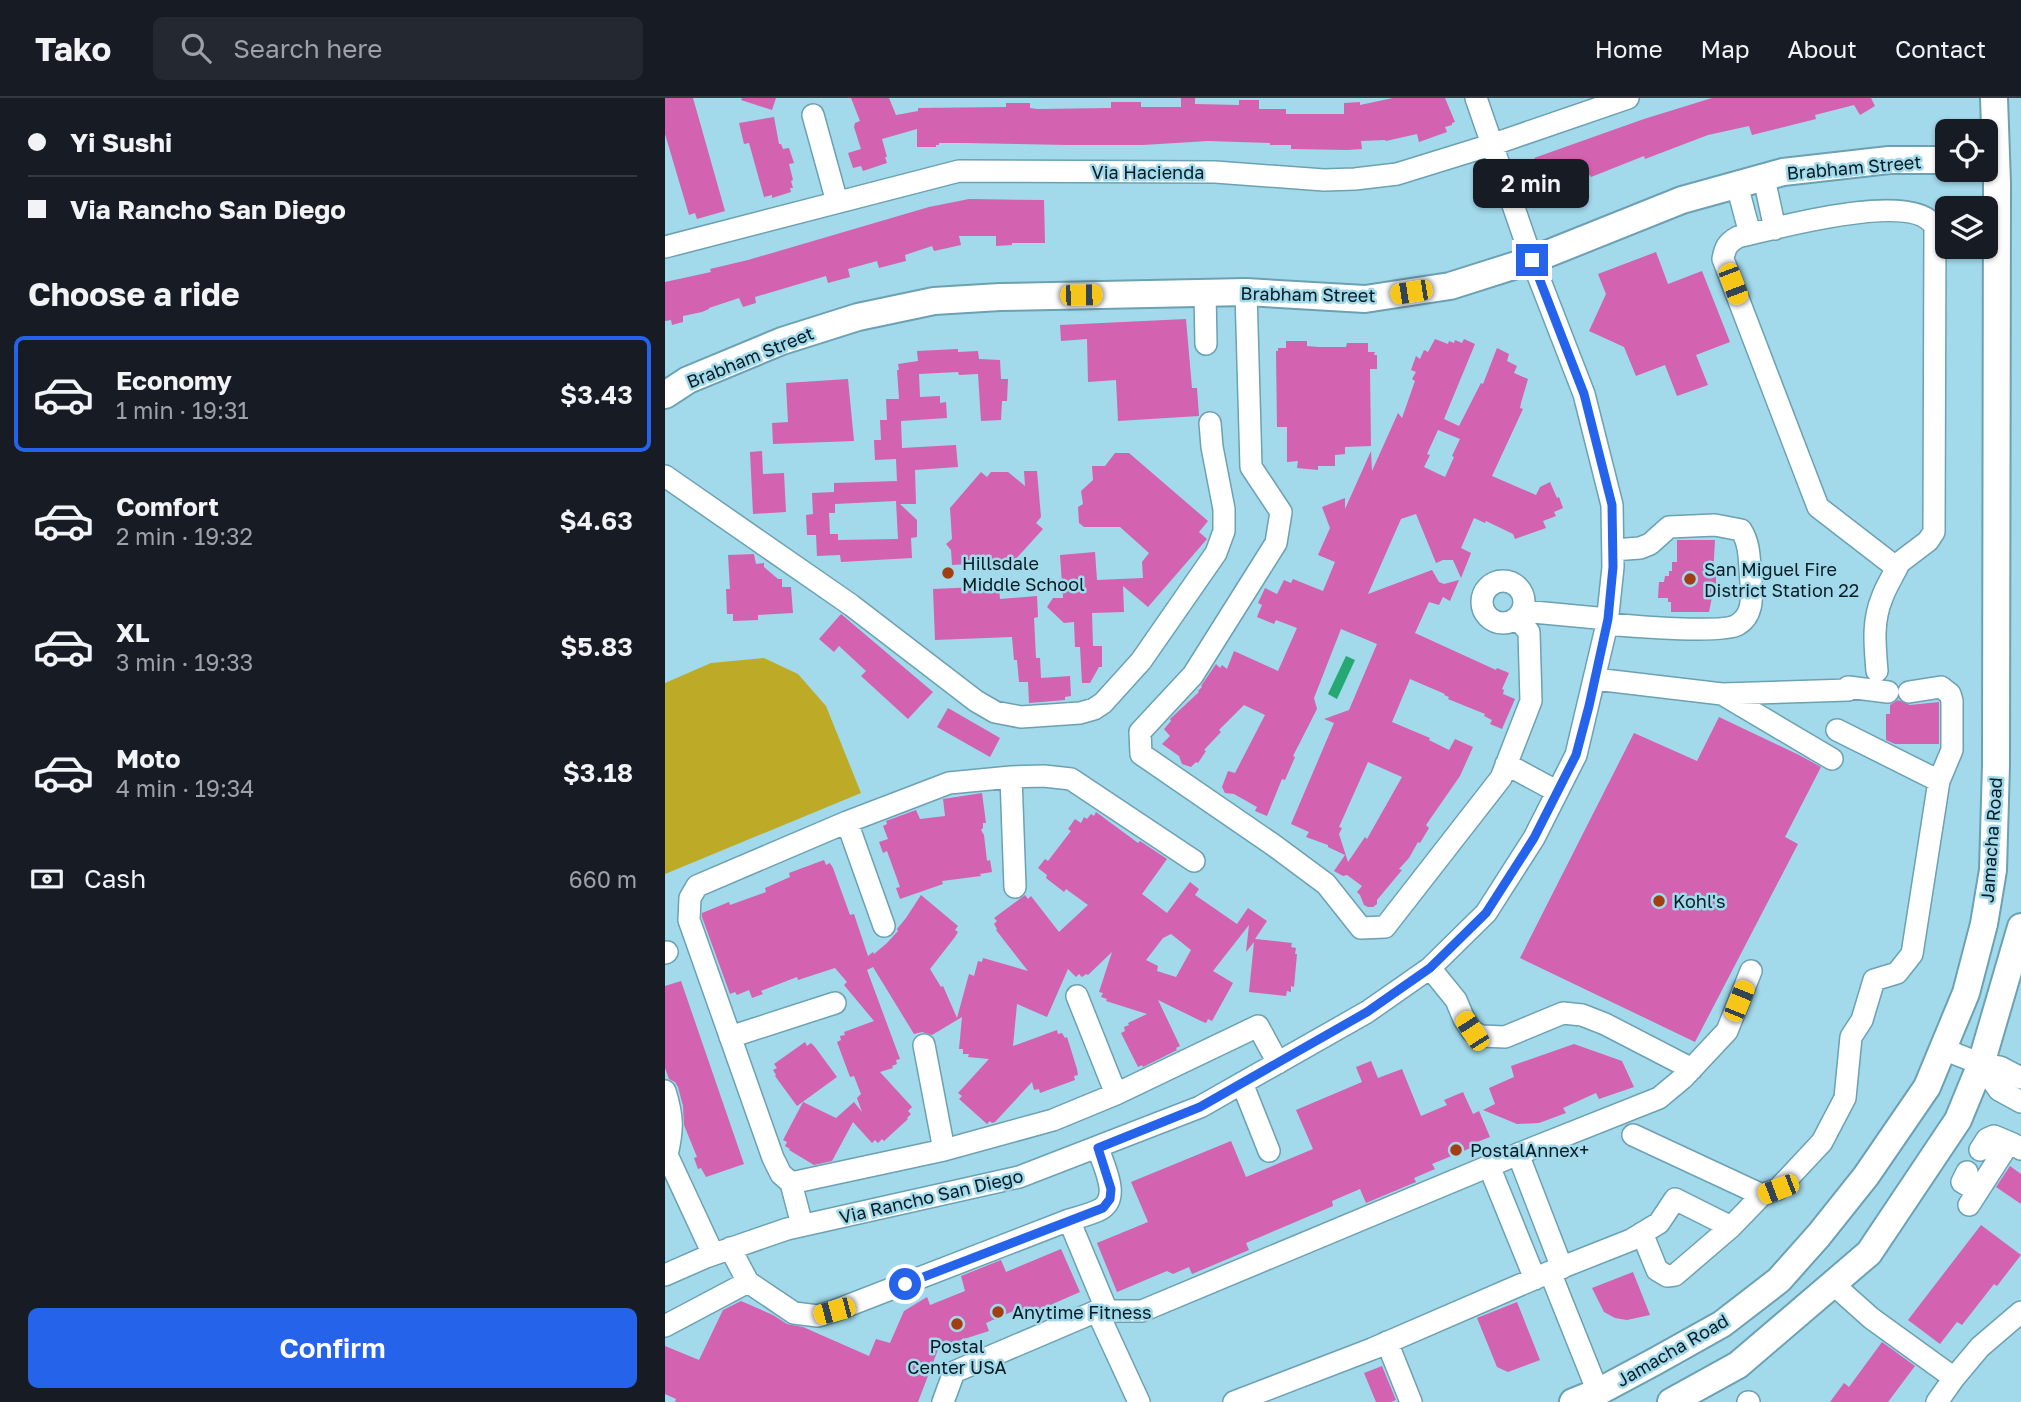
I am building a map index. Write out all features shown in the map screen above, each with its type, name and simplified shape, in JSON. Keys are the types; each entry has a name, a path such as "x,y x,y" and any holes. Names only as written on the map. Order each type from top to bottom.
{"main road":[{"name":"Jamacha Road","path":"1573,1402 1600,1397 1722,1324 1779,1280 1866,1175 1927,1087 1966,993 1987,911 1993,870 2001,159 1994,98"},
{"name":"Brabham Street","path":"665,395 688,380 782,341 858,317 934,301 1205,292 1365,299 1450,286 1532,260 1682,200 1783,172 1889,160 1935,160"},
{"path":"1671,1402 1738,1365 1869,1253 1958,1120 1981,1064 2021,927"}],"street":[{"name":"Via Rancho San Diego","path":"665,1275 722,1251 802,1225 1019,1177 1200,1107 1367,1012 1430,968 1486,913 1534,838 1576,755 1607,622 1613,550 1612,505 1584,394 1532,260 1476,98"},
{"name":"Via Hacienda","path":"667,241 958,171 1215,172 1324,180 1397,174 1628,98"},
{"path":"813,115 837,202"},
{"path":"1764,178 1775,229"},
{"path":"1737,185 1750,234"},
{"path":"1877,671 1875,629 1882,598 1897,568 1899,563 1928,541 1934,532 1935,227 1926,217 1916,212 1888,211 1826,217 1730,241 1725,247 1723,259 1818,507 1897,568"},
{"path":"1205,292 1206,344"},
{"path":"1246,292 1251,467 1281,512 1276,543 1193,675 1139,732 1141,754 1326,884 1361,928 1385,927 1501,778 1531,701 1529,632 1520,614 1715,629 1735,627 1747,616 1753,602 1747,539 1741,530 1715,525 1669,527 1650,544 1640,548 1613,550"},
{"path":"665,477 851,605 976,701 995,712 1021,717 1080,713 1103,703 1141,661 1216,553 1224,531 1224,509 1210,423"},
{"path":"1595,679 1721,694 1848,688 1888,692"},
{"path":"1643,1233 1657,1270 1667,1276 1675,1275 1731,1227 1762,1195 1778,1189 1822,1142 1845,1098 1851,1037 1862,1020 1874,980 1897,973 1912,954 1938,781 1952,750 1950,694 1941,687 1909,692"},
{"path":"1721,694 1832,759"},
{"path":"1837,730 1938,781"},
{"path":"1506,764 1556,791"},
{"path":"1011,776 1016,887"},
{"path":"802,1225 791,1183 781,1174 773,1158 689,920 690,898 697,886 847,822 949,783 1011,776 1071,779 1194,861"},
{"path":"847,822 884,926"},
{"path":"1430,968 1457,1000 1472,1031 1481,1037 1505,1037 1563,1013 1582,1015 1692,1069"},
{"path":"943,1402 954,1372 1102,1311 1142,1311 1518,1154 1660,1098 1692,1069 1727,1031 1751,971"},
{"path":"1077,996 1116,1094"},
{"path":"730,1037 835,1003"},
{"path":"791,1183 944,1150 1053,1120 1116,1094 1258,1026 1278,1063"},
{"path":"924,1045 944,1150"},
{"path":"1943,1049 1981,1064 2000,1067 2021,1078"},
{"path":"1981,1064 1999,1090 2021,1102"},
{"path":"1242,1083 1269,1151"},
{"path":"665,1091 673,1129 666,1156 722,1251 748,1282 794,1313 818,1316 834,1311 1103,1208 1110,1199 1111,1189 1098,1148"},
{"path":"1633,1135 1762,1195"},
{"path":"1980,1150 1987,1139 1994,1136 2017,1147"},
{"path":"1967,1172 1962,1182 1974,1198 2007,1146 2017,1147"},
{"path":"1518,1154 1549,1273"},
{"path":"1489,1166 1549,1273 1600,1397"},
{"path":"1234,1402 1387,1342 1631,1240 1659,1223 1675,1199 1731,1227"},
{"path":"1069,1220 1139,1402"},
{"path":"665,1326 748,1282"},
{"path":"1833,1284 1871,1318 1954,1378"},
{"path":"1937,1402 1980,1348 2021,1312"},
{"path":"1387,1342 1411,1402"}],"shaded area":[{"path":"1346,656 1355,660 1337,699 1328,694"},
{"path":"764,658 798,674 826,706 861,793 665,874 665,683 711,663"}],"building":[{"path":"665,98 693,98 725,211 697,219 695,213 689,215 665,134"},
{"path":"776,98 772,110 741,100"},
{"path":"851,98 889,98 896,115 918,111 918,108 1006,107 1006,103 1030,103 1030,108 1037,109 1111,108 1111,102 1141,102 1141,107 1181,107 1181,98 1195,98 1195,104 1239,105 1239,100 1259,100 1259,109 1286,109 1286,114 1344,114 1344,103 1360,102 1360,105 1393,98 1445,98 1455,122 1445,127 1447,132 1419,142 1417,134 1386,141 1361,141 1362,149 1347,150 1291,149 1291,145 1208,141 1143,145 939,143 936,147 917,147 917,129 882,139 887,163 863,171 861,166 853,168 848,153 861,149 854,127 855,123 860,121"},
{"path":"1712,98 1871,98 1875,106 1860,115 1854,105 1815,115 1816,119 1752,135 1749,126 1708,135 1561,186 1562,190 1543,198 1531,170 1536,168 1534,158"},
{"path":"774,117 779,144 783,149 789,148 794,163 789,164 793,180 791,192 772,198 772,195 764,197 749,143 744,144 739,123"},
{"path":"969,199 1044,200 1045,243 996,246 996,236 959,236 961,245 934,251 932,246 905,255 906,261 879,268 877,261 848,269 850,277 828,283 826,276 755,297 756,303 743,307 739,298 683,316 683,322 672,325 671,320 665,321 665,282 711,272 710,269 929,207"},
{"path":"1656,252 1668,284 1702,271 1730,342 1696,355 1708,385 1677,396 1665,365 1636,376 1624,347 1589,331 1606,294 1598,274"},
{"path":"1186,319 1192,388 1197,388 1199,416 1118,421 1116,380 1088,382 1087,339 1061,341 1060,325"},
{"path":"1435,339 1448,344 1449,341 1454,343 1455,340 1462,343 1464,339 1475,344 1444,419 1459,426 1481,383 1483,384 1497,348 1509,354 1507,361 1517,366 1514,373 1528,379 1520,408 1523,409 1492,476 1536,495 1540,487 1550,482 1563,508 1554,512 1556,516 1543,521 1546,528 1515,539 1513,534 1474,518 1461,548 1471,553 1461,578 1453,560 1436,563 1416,514 1401,519 1368,594 1432,570 1439,582 1444,584 1459,580 1450,601 1443,597 1439,605 1429,602 1415,633 1496,670 1497,668 1509,673 1502,689 1503,694 1515,699 1502,729 1490,724 1492,720 1484,716 1485,714 1410,679 1392,722 1430,738 1429,740 1449,750 1455,739 1473,747 1460,776 1426,825 1429,828 1420,843 1418,842 1399,869 1402,870 1377,900 1377,904 1368,907 1357,892 1362,886 1347,875 1343,876 1334,871 1345,855 1306,837 1309,832 1291,824 1334,723 1324,719 1349,710 1377,644 1341,629 1314,698 1317,709 1267,816 1255,811 1257,807 1234,794 1225,793 1222,787 1228,771 1235,773 1265,715 1244,705 1219,730 1221,732 1204,750 1206,751 1198,763 1191,767 1182,764 1179,756 1162,744 1170,736 1164,729 1170,719 1199,692 1216,664 1227,669 1234,651 1278,671 1297,628 1276,620 1274,624 1257,617 1262,605 1258,603 1265,588 1277,594 1284,580 1291,583 1293,579 1323,591 1335,562 1318,555 1330,528 1322,507 1345,498 1345,509 1371,451 1372,471 1398,413 1402,418 1415,381 1412,379 1416,372 1411,370 1416,356 1420,359 1424,350 1428,352","holes":["1438,430 1460,439 1445,477 1424,467","1368,762 1402,777 1367,839 1365,837 1348,862 1339,834 1342,828 1339,827"]},
{"path":"1286,341 1307,341 1307,346 1319,347 1346,347 1347,343 1368,343 1368,352 1375,352 1374,355 1377,355 1377,369 1370,369 1371,446 1345,447 1345,454 1335,455 1335,466 1318,466 1318,470 1297,468 1298,461 1287,462 1287,427 1277,427 1276,351 1278,348 1286,348"},
{"path":"917,351 978,351 979,359 1000,360 1001,379 1008,379 1007,401 1002,401 1001,420 981,421 978,374 919,374 920,397 940,396 940,403 946,402 947,418 901,421 902,448 956,445 958,467 915,470 916,504 900,504 917,520 917,537 911,538 912,558 841,562 840,555 817,556 816,535 807,535 806,515 813,514 812,493 834,492 834,483 897,481 896,459 875,460 874,440 881,440 880,420 887,420 886,399 899,399 898,364 918,361","holes":["896,501 898,539 838,540 838,534 830,534 829,513 835,513 835,504"]},
{"path":"848,379 854,441 773,444 772,423 788,422 786,383"},
{"path":"762,451 763,474 784,473 786,512 753,514 750,452"},
{"path":"1115,453 1129,453 1208,521 1199,532 1207,539 1148,607 1123,586 1124,612 1092,613 1093,646 1102,646 1102,667 1099,667 1090,683 1082,683 1080,647 1075,647 1074,622 1064,623 1047,607 1053,598 1063,598 1060,555 1095,552 1097,580 1143,578 1142,562 1149,553 1120,527 1084,527 1079,523 1078,507 1083,504 1081,491 1093,480 1092,466 1105,466"},
{"path":"1024,471 1037,471 1041,517 1036,523 1043,529 1014,561 978,565 974,569 968,564 952,565 951,550 946,544 952,539 950,508 981,472 987,477 991,472 1008,472 1025,486"},
{"name":"San Miguel Fire District Station 22","path":"1677,540 1715,540 1713,576 1716,576 1716,597 1712,597 1709,612 1671,612 1668,598 1658,598 1659,582 1664,582 1665,576 1669,576 1672,562 1677,562"},
{"path":"754,554 756,564 764,563 764,567 778,579 782,579 782,587 791,587 793,613 758,615 758,620 733,621 733,614 727,614 726,589 730,589 728,555"},
{"path":"999,586 1000,599 1037,596 1038,617 1034,618 1036,658 1040,658 1041,678 1070,676 1071,696 1065,697 1065,700 1029,703 1028,682 1019,682 1012,637 935,640 933,589"},
{"path":"841,614 933,692 908,719 861,676 866,671 839,646 834,652 819,639"},
{"path":"1898,700 1910,705 1939,702 1939,744 1895,744 1886,740 1886,714 1890,714 1890,705"},
{"path":"948,708 1000,738 990,757 937,727"},
{"name":"Kohl's","path":"1719,717 1821,767 1785,837 1798,844 1695,1042 1520,958 1634,733 1697,761"},
{"path":"982,793 986,823 983,823 981,830 992,872 942,881 943,884 900,899 896,888 900,887 887,851 883,853 879,842 888,839 883,826 887,824 886,821 916,810 920,819 945,816 943,799"},
{"path":"1096,812 1138,843 1140,841 1167,859 1142,894 1167,913 1190,882 1199,889 1195,895 1237,924 1248,908 1267,921 1255,939 1292,943 1291,947 1296,948 1297,954 1294,987 1291,986 1291,992 1287,991 1286,996 1249,992 1254,942 1246,952 1249,925 1213,971 1233,983 1212,1021 1208,1019 1206,1023 1158,1000 1180,1046 1143,1067 1138,1067 1121,1033 1125,1031 1124,1027 1129,1025 1128,1023 1147,1014 1106,1001 1107,999 1101,997 1103,993 1099,992 1112,952 1088,975 1082,977 1079,974 1076,977 1068,969 1047,1017 1017,1004 1013,1046 1057,1030 1058,1034 1062,1033 1067,1037 1078,1075 1074,1076 1075,1080 1040,1093 1039,1089 1034,1090 1032,1082 995,1122 990,1121 987,1124 959,1099 962,1096 958,1093 989,1059 968,1057 969,1054 963,1054 963,1049 959,1049 962,1017 932,1035 922,1032 914,1034 873,967 867,970 900,1059 896,1060 897,1064 892,1066 893,1068 880,1072 912,1107 908,1111 911,1114 884,1141 882,1139 878,1143 875,1140 872,1143 853,1122 832,1161 814,1165 789,1150 785,1146 787,1142 783,1140 803,1102 836,1118 854,1102 862,1112 857,1098 861,1094 854,1076 850,1077 837,1042 841,1040 840,1036 845,1035 844,1032 874,1021 844,985 847,982 835,968 798,980 797,977 761,991 763,994 752,998 749,990 737,995 735,992 730,994 702,913 766,892 765,888 790,877 789,873 824,860 826,865 830,863 833,868 850,915 854,914 868,956 873,952 874,954 898,931 921,895 958,926 955,937 930,969 941,987 943,986 957,1018 969,974 974,976 978,961 982,962 983,958 1028,971 996,930 994,924 997,921 994,918 1025,895 1028,899 1031,896 1059,932 1088,905 1066,889 1064,892 1038,868 1045,859 1048,861 1071,831 1068,829 1075,819 1081,823 1084,817 1087,819 1091,814 1094,816","holes":["1171,934 1191,950 1176,977 1157,971 1158,966 1146,960 1163,938"]},
{"path":"681,981 744,1164 706,1177 701,1168 698,1169 694,1158 697,1157 684,1125 678,1087 669,1079 665,1068 665,986"},
{"path":"805,1042 807,1046 811,1043 815,1047 837,1077 797,1106 773,1070 777,1068 774,1064"},
{"path":"1574,1044 1622,1061 1634,1087 1599,1099 1596,1093 1563,1108 1566,1113 1539,1123 1517,1124 1483,1110 1495,1104 1489,1088 1514,1077 1511,1066"},
{"path":"1371,1061 1378,1078 1402,1069 1421,1116 1447,1105 1444,1100 1463,1092 1473,1114 1479,1111 1490,1137 1477,1142 1478,1145 1432,1164 1435,1169 1414,1178 1416,1182 1366,1203 1360,1189 1332,1201 1333,1206 1246,1243 1249,1250 1192,1274 1189,1267 1173,1274 1167,1271 1117,1292 1097,1243 1148,1222 1131,1182 1231,1141 1246,1177 1313,1149 1296,1110 1362,1082 1356,1067"},
{"path":"2010,1166 2021,1174 2021,1204 1996,1187"},
{"path":"1981,1225 2021,1255 1962,1325 1957,1322 1940,1344 1908,1320"},
{"path":"1061,1249 1080,1292 1023,1317 1018,1309 986,1323 989,1331 939,1347 918,1402 675,1402 676,1399 665,1394 665,1346 699,1360 723,1310 741,1301 787,1324 803,1327 869,1356 876,1339 890,1343 904,1311 927,1297 930,1305 965,1291 961,1276 1001,1260 1006,1272"},
{"path":"1633,1272 1650,1315 1627,1320 1604,1312 1592,1288"},
{"path":"1517,1302 1540,1360 1508,1372 1497,1367 1477,1318"},
{"path":"1882,1342 1915,1366 1888,1402 1830,1402 1844,1383 1849,1387"},
{"path":"1382,1366 1396,1400 1391,1402 1376,1402 1364,1373"}],"place":[{"name":"Hillsdale Middle School","path":"948,573"},
{"name":"San Miguel Fire District Station 22","path":"1690,579"},
{"name":"Kohl's","path":"1659,901"},
{"name":"PostalAnnex+","path":"1456,1150"},
{"name":"Anytime Fitness","path":"998,1312"},
{"name":"Postal Center USA","path":"957,1324"}],"route":[{"path":"905,1284 1103,1208 1110,1199 1111,1189 1098,1148 1200,1107 1367,1012 1430,968 1486,913 1534,838 1576,755 1607,625 1613,567 1612,505 1584,394 1532,260"}]}
